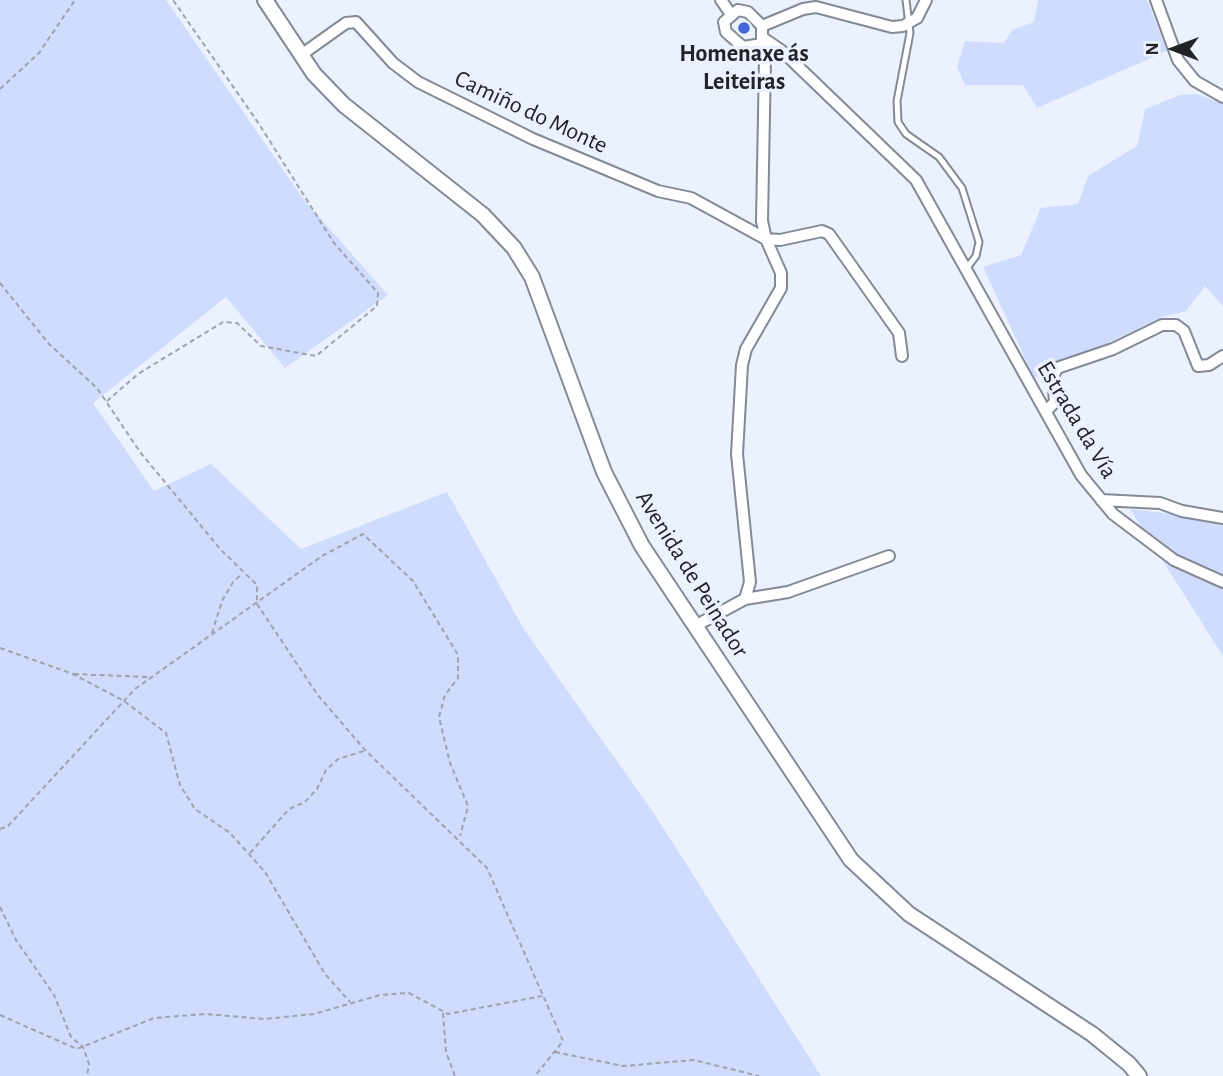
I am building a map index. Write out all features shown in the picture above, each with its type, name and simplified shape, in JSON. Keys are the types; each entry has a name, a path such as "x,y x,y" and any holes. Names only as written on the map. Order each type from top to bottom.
{"street":[{"name":"Avenida de Peinador","path":"265,0 301,55 344,105 483,215 514,248 532,277 604,472 642,546 851,860 909,914 1092,1034 1139,1076"},
{"path":"721,0 730,13"},
{"path":"743,0 748,12 762,26 765,59 762,221 766,239 781,274 780,288 746,349 742,365 737,454 750,582 745,599"},
{"path":"762,26 803,9 816,7 892,27 917,18 926,0"},
{"path":"1156,0 1178,60 1195,81 1223,97"},
{"path":"748,12 738,10 730,13 724,22 726,32 733,41 743,47 762,41"},
{"name":"Camiño do Monte","path":"301,55 346,23 356,22 393,63 418,82 533,139 658,191 691,198 766,239"},
{"name":"Estrada da Vía","path":"762,41 782,51 916,180 1081,475 1101,500 1113,514 1174,560 1223,582"},
{"path":"766,239 780,240 829,233 899,333 902,356"},
{"path":"1046,411 1055,402 1054,377 1057,368 1114,349 1162,325 1176,325 1184,331 1198,366 1209,365 1223,356"},
{"path":"1101,500 1160,503 1182,512 1223,518"},
{"path":"695,626 745,599 788,592 889,556"}],"lane":[{"path":"906,0 910,22 897,101 898,122 906,134 939,157 962,188 979,242 976,256 966,269"}],"path":[{"path":"0,89 39,53 75,0"},
{"path":"106,402 138,374 223,322 237,323 261,346 316,356 377,306 378,293 334,243 259,124 173,0"},
{"path":"0,283 49,344 97,388 140,452 243,573 257,585 257,604 317,694 365,750 487,868 563,1041 535,1076"},
{"path":"0,829 8,826 124,701 152,677 322,556 363,534 413,581 458,655 458,678 445,695 439,717 450,763 468,806 459,838"},
{"path":"211,635 222,601 233,582 243,573"},
{"path":"0,648 73,674 124,701 166,733 180,785 195,809 230,833 265,872 324,974 351,1003"},
{"path":"73,674 152,677"},
{"path":"249,854 289,809 305,802 317,789 326,770 338,759 365,750"},
{"path":"0,907 16,940 54,995 71,1037 83,1047 89,1064 87,1076"},
{"path":"0,1015 59,1044 77,1049 153,1018 205,1014 265,1019 314,1014 380,995 409,993 448,1014 542,996"},
{"path":"443,1012 449,1063 455,1076"},
{"path":"555,1052 623,1066 694,1060 759,1076"}],"shaded area":[{"path":"0,0 166,0 304,200 388,295 285,368 226,297 93,403 154,491 211,464 301,549 447,492 525,631 655,815 821,1076 0,1076"},
{"path":"1038,0 1147,0 1167,51 1037,108 1023,85 965,85 957,67 965,41 1004,43 1012,30 1034,22"},
{"path":"1197,94 1223,104 1223,306 1205,286 1186,311 1162,317 1034,378 983,267 1021,255 1041,208 1078,204 1088,176 1137,146 1145,109 1180,95"},
{"path":"1130,509 1223,520 1223,656"}],"place":[{"name":"Homenaxe ás Leiteiras","path":"744,28"}]}
